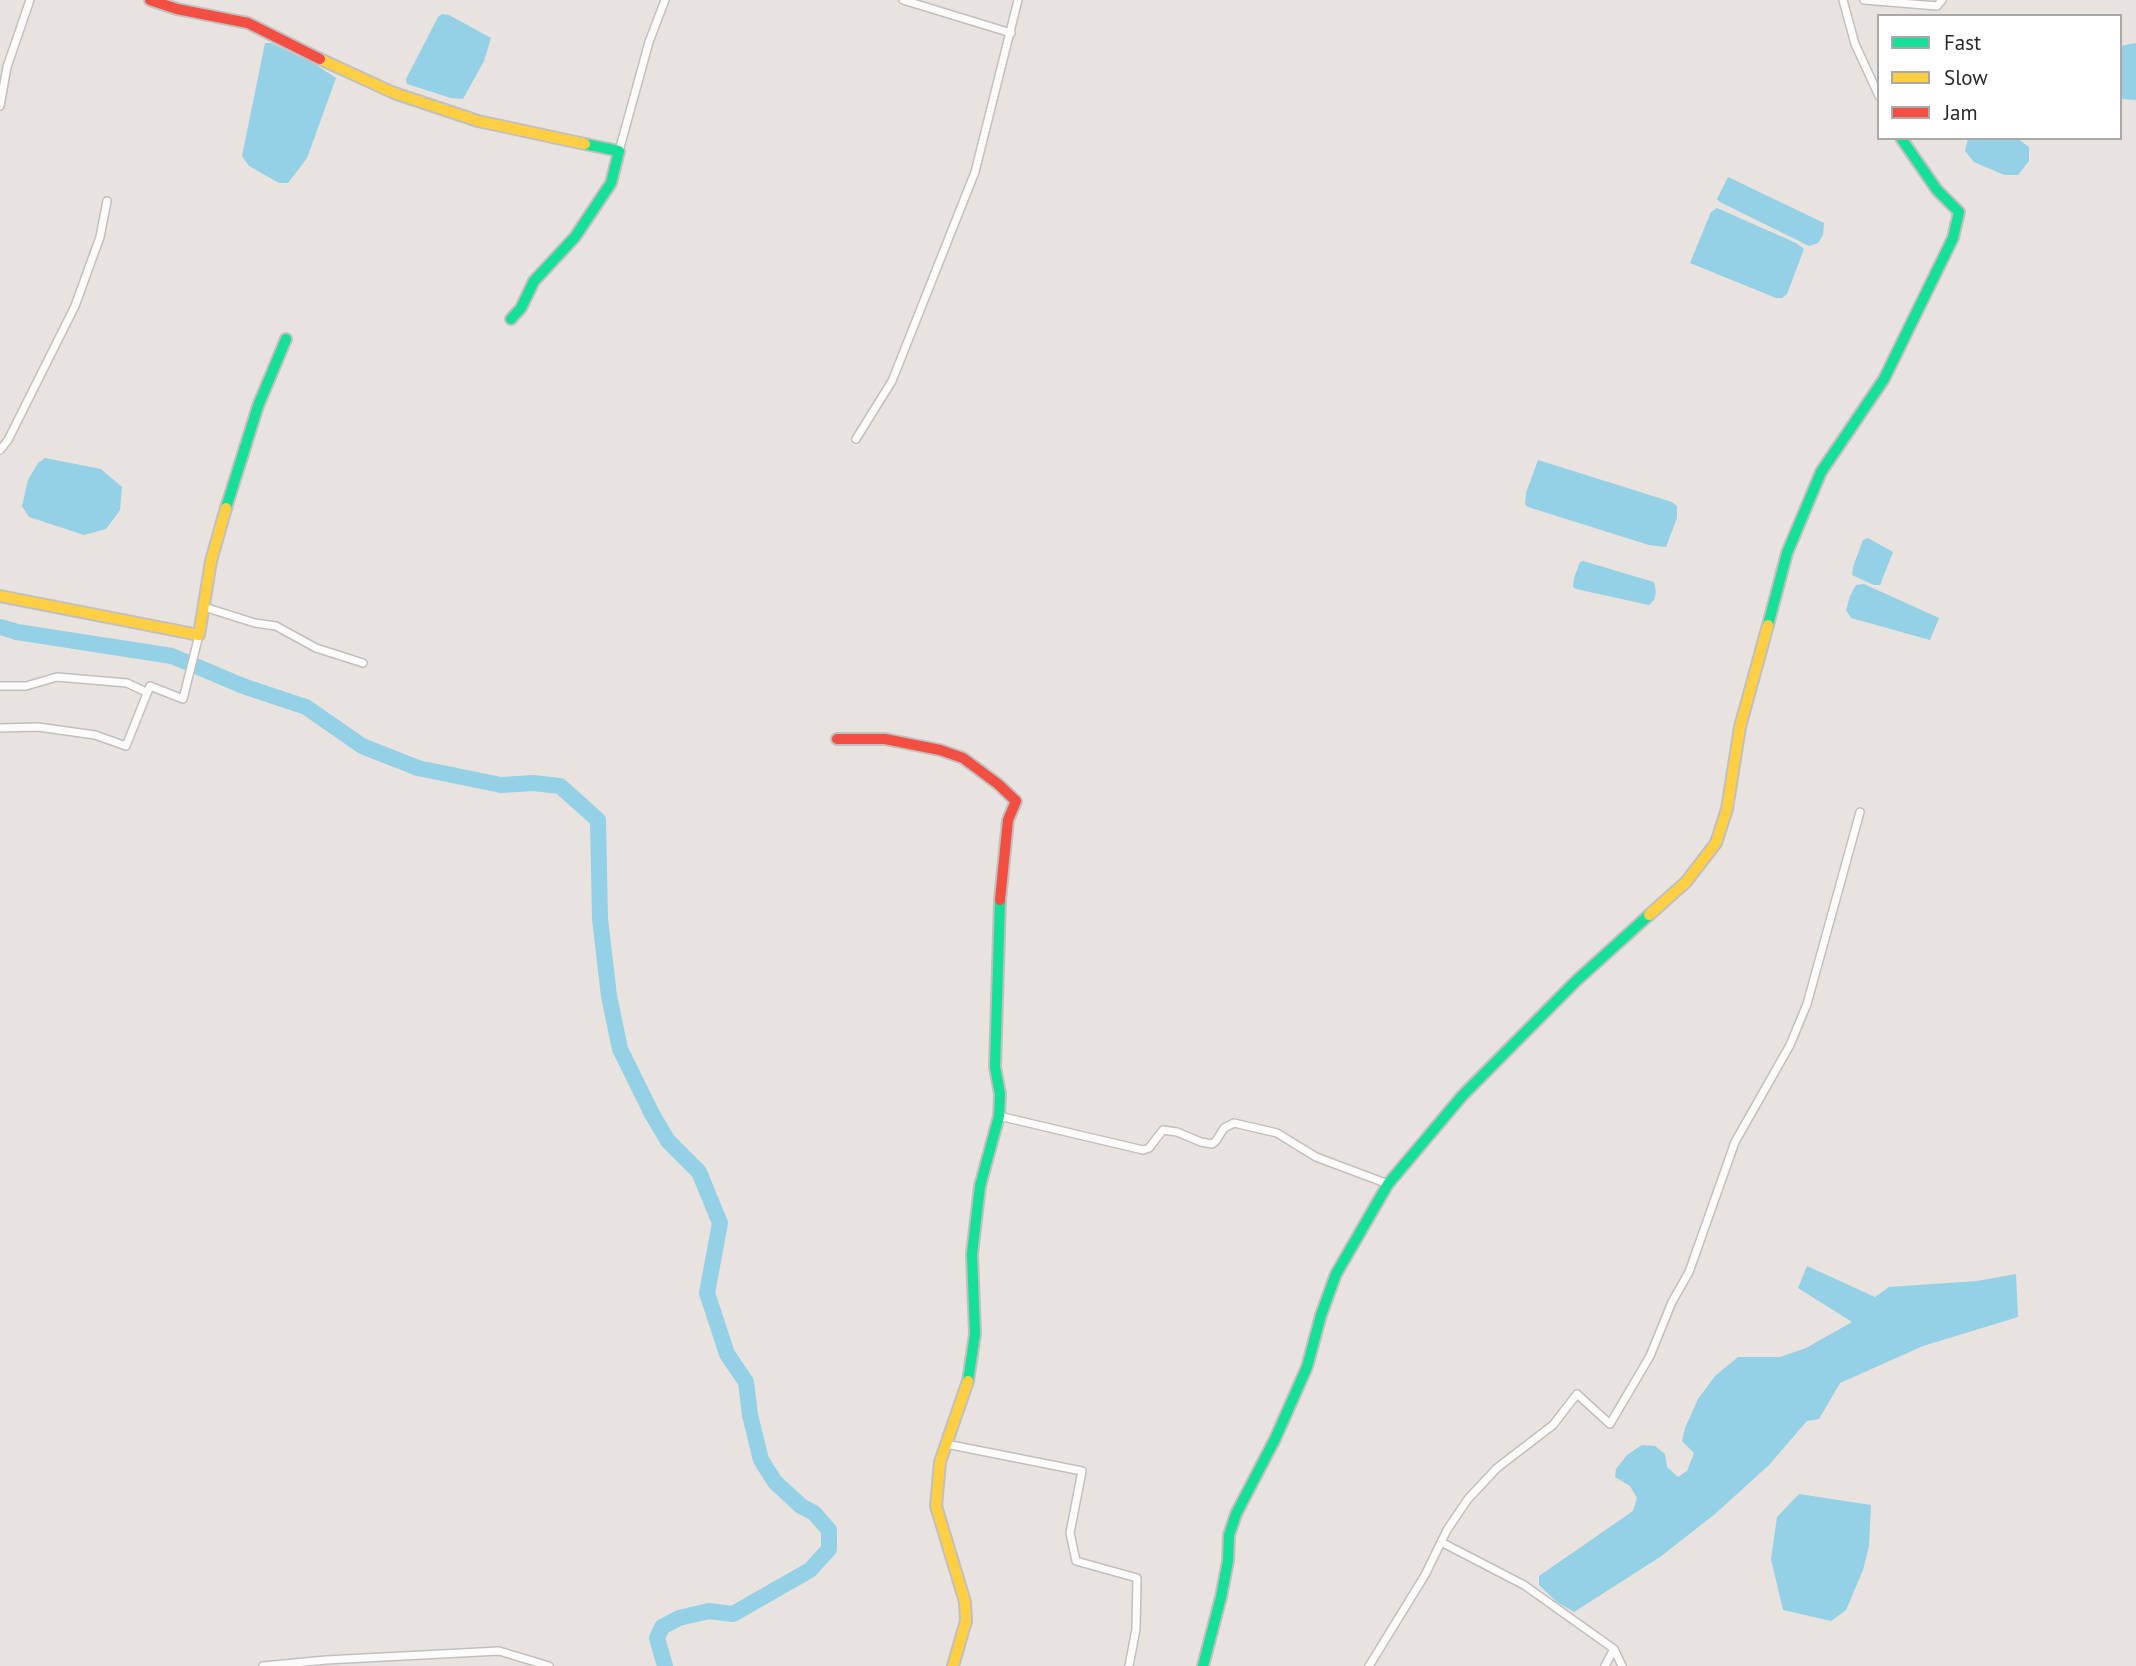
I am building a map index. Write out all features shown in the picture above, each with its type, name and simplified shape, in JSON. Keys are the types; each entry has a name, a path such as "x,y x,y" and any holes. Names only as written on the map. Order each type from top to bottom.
{"street":[{"path":"0,106 7,67 30,0"},
{"path":"150,0 177,9 248,23 394,93 478,121 619,151"},
{"path":"511,319 521,309 534,281 575,237 611,183 649,42 665,0"},
{"path":"903,0 1011,33"},
{"path":"856,439 892,381 975,172 1018,0"},
{"path":"1843,0 1855,44 1877,92"},
{"path":"1864,0 1937,6 1941,0"},
{"path":"1203,1666 1221,1597 1228,1561 1229,1535 1236,1514 1275,1439 1307,1367 1321,1315 1336,1274 1388,1184 1462,1096 1576,981 1686,882 1716,843 1727,809 1740,727 1787,553 1821,472 1884,379 1953,238 1959,212 1937,190 1902,140"},
{"path":"0,450 8,440 75,306 100,237 107,201"},
{"path":"0,728 38,727 95,735 126,746 150,686 183,699 199,635 211,561 236,470 258,406 286,339"},
{"path":"0,596 199,635"},
{"path":"204,607 256,623 276,626 316,648 363,663"},
{"path":"0,686 26,686 57,677 127,683 146,692"},
{"path":"837,739 885,739 940,750 963,758 1016,801 1008,820 999,909 995,1040 995,1067 1000,1094 999,1116 980,1186 972,1254 975,1334 972,1364 940,1462 936,1506 965,1602 966,1621 953,1666"},
{"path":"1369,1666 1468,1499 1497,1468 1553,1425 1577,1394 1610,1424 1650,1356 1672,1302 1689,1272 1735,1142 1790,1045 1807,1004 1860,812"},
{"path":"999,1116 1143,1150 1149,1148 1163,1130 1212,1144 1224,1128 1234,1123 1277,1133 1316,1157 1388,1184"},
{"path":"946,1444 1082,1471 1070,1533 1076,1561 1136,1578 1136,1629 1129,1666"},
{"path":"1441,1542 1524,1585 1615,1649 1622,1666"},
{"path":"1605,1666 1615,1649"},
{"path":"263,1666 499,1651 549,1666"}],"water":[{"path":"442,14 449,15 491,38 484,61 463,99 451,98 407,84 406,79"},
{"path":"265,43 271,43 313,63 336,78 307,158 288,183 279,183 249,166 242,156"},
{"path":"2136,43 2136,100 2122,99 2122,46"},
{"path":"1968,140 2020,140 2029,147 2029,161 2018,175 2005,175 1974,162 1965,151"},
{"path":"1728,177 1824,223 1823,235 1818,243 1809,246 1720,202 1717,199"},
{"path":"1717,208 1804,249 1787,294 1782,298 1776,298 1690,263 1711,212"},
{"path":"45,458 101,469 122,487 120,510 106,529 84,535 29,517 22,506 28,480 38,463"},
{"path":"1538,460 1672,502 1677,506 1677,518 1666,547 1649,545 1528,507 1525,504 1526,493"},
{"path":"1868,538 1893,552 1880,585 1852,575 1863,540"},
{"path":"1580,562 1654,582 1654,600 1649,605 1576,589 1573,587 1574,578"},
{"path":"1864,584 1939,618 1930,640 1851,618 1846,610 1850,596 1856,585"},
{"path":"1807,1266 1875,1297 1889,1287 1977,1281 2016,1274 2018,1317 1923,1346 1840,1383 1819,1419 1807,1421 1769,1465 1715,1514 1660,1557 1574,1612 1557,1602 1539,1585 1539,1576 1633,1511 1637,1498 1630,1486 1615,1477 1616,1469 1627,1455 1642,1445 1655,1446 1665,1454 1667,1467 1678,1477 1687,1471 1694,1453 1682,1441 1685,1428 1698,1399 1715,1376 1738,1357 1780,1357 1806,1348 1852,1322 1798,1288"},
{"path":"1799,1494 1871,1505 1869,1546 1863,1570 1846,1610 1831,1621 1783,1610 1771,1559 1777,1517"}],"waterway":[{"path":"0,627 17,632 172,656 243,686 306,707 362,746 418,768 501,785 533,783 560,786 598,820 600,919 609,996 620,1049 668,1141 699,1172 720,1223 707,1293 727,1354 746,1382 750,1415 761,1460 775,1482 801,1506 814,1513 829,1530 829,1549 810,1570 733,1614 709,1611 679,1618 662,1627 657,1638 665,1666"}],"traffic: fast":[{"path":"1768,625 1787,553 1821,472 1884,379 1953,238 1959,212 1937,190 1902,140"},
{"path":"511,319 521,308 534,281 575,237 611,183 619,151 585,144"},
{"path":"226,508 258,406 286,339"},
{"path":"968,1381 975,1334 972,1254 980,1186 999,1116 1000,1094 995,1067 1000,900"},
{"path":"1203,1666 1221,1597 1228,1561 1229,1535 1236,1514 1275,1439 1307,1367 1321,1315 1336,1274 1388,1184 1462,1096 1576,981 1649,915"}],"traffic: slow":[{"path":"320,59 394,93 478,121 585,144"},
{"path":"0,596 199,635 211,561 226,508"},
{"path":"1649,915 1686,882 1716,843 1727,809 1740,727 1768,625"},
{"path":"953,1666 966,1621 965,1602 936,1506 940,1462 968,1381"}],"traffic: jam":[{"path":"150,0 177,9 248,23 320,59"},
{"path":"837,739 885,739 940,750 963,758 1016,801 1008,820 1000,900"}]}
